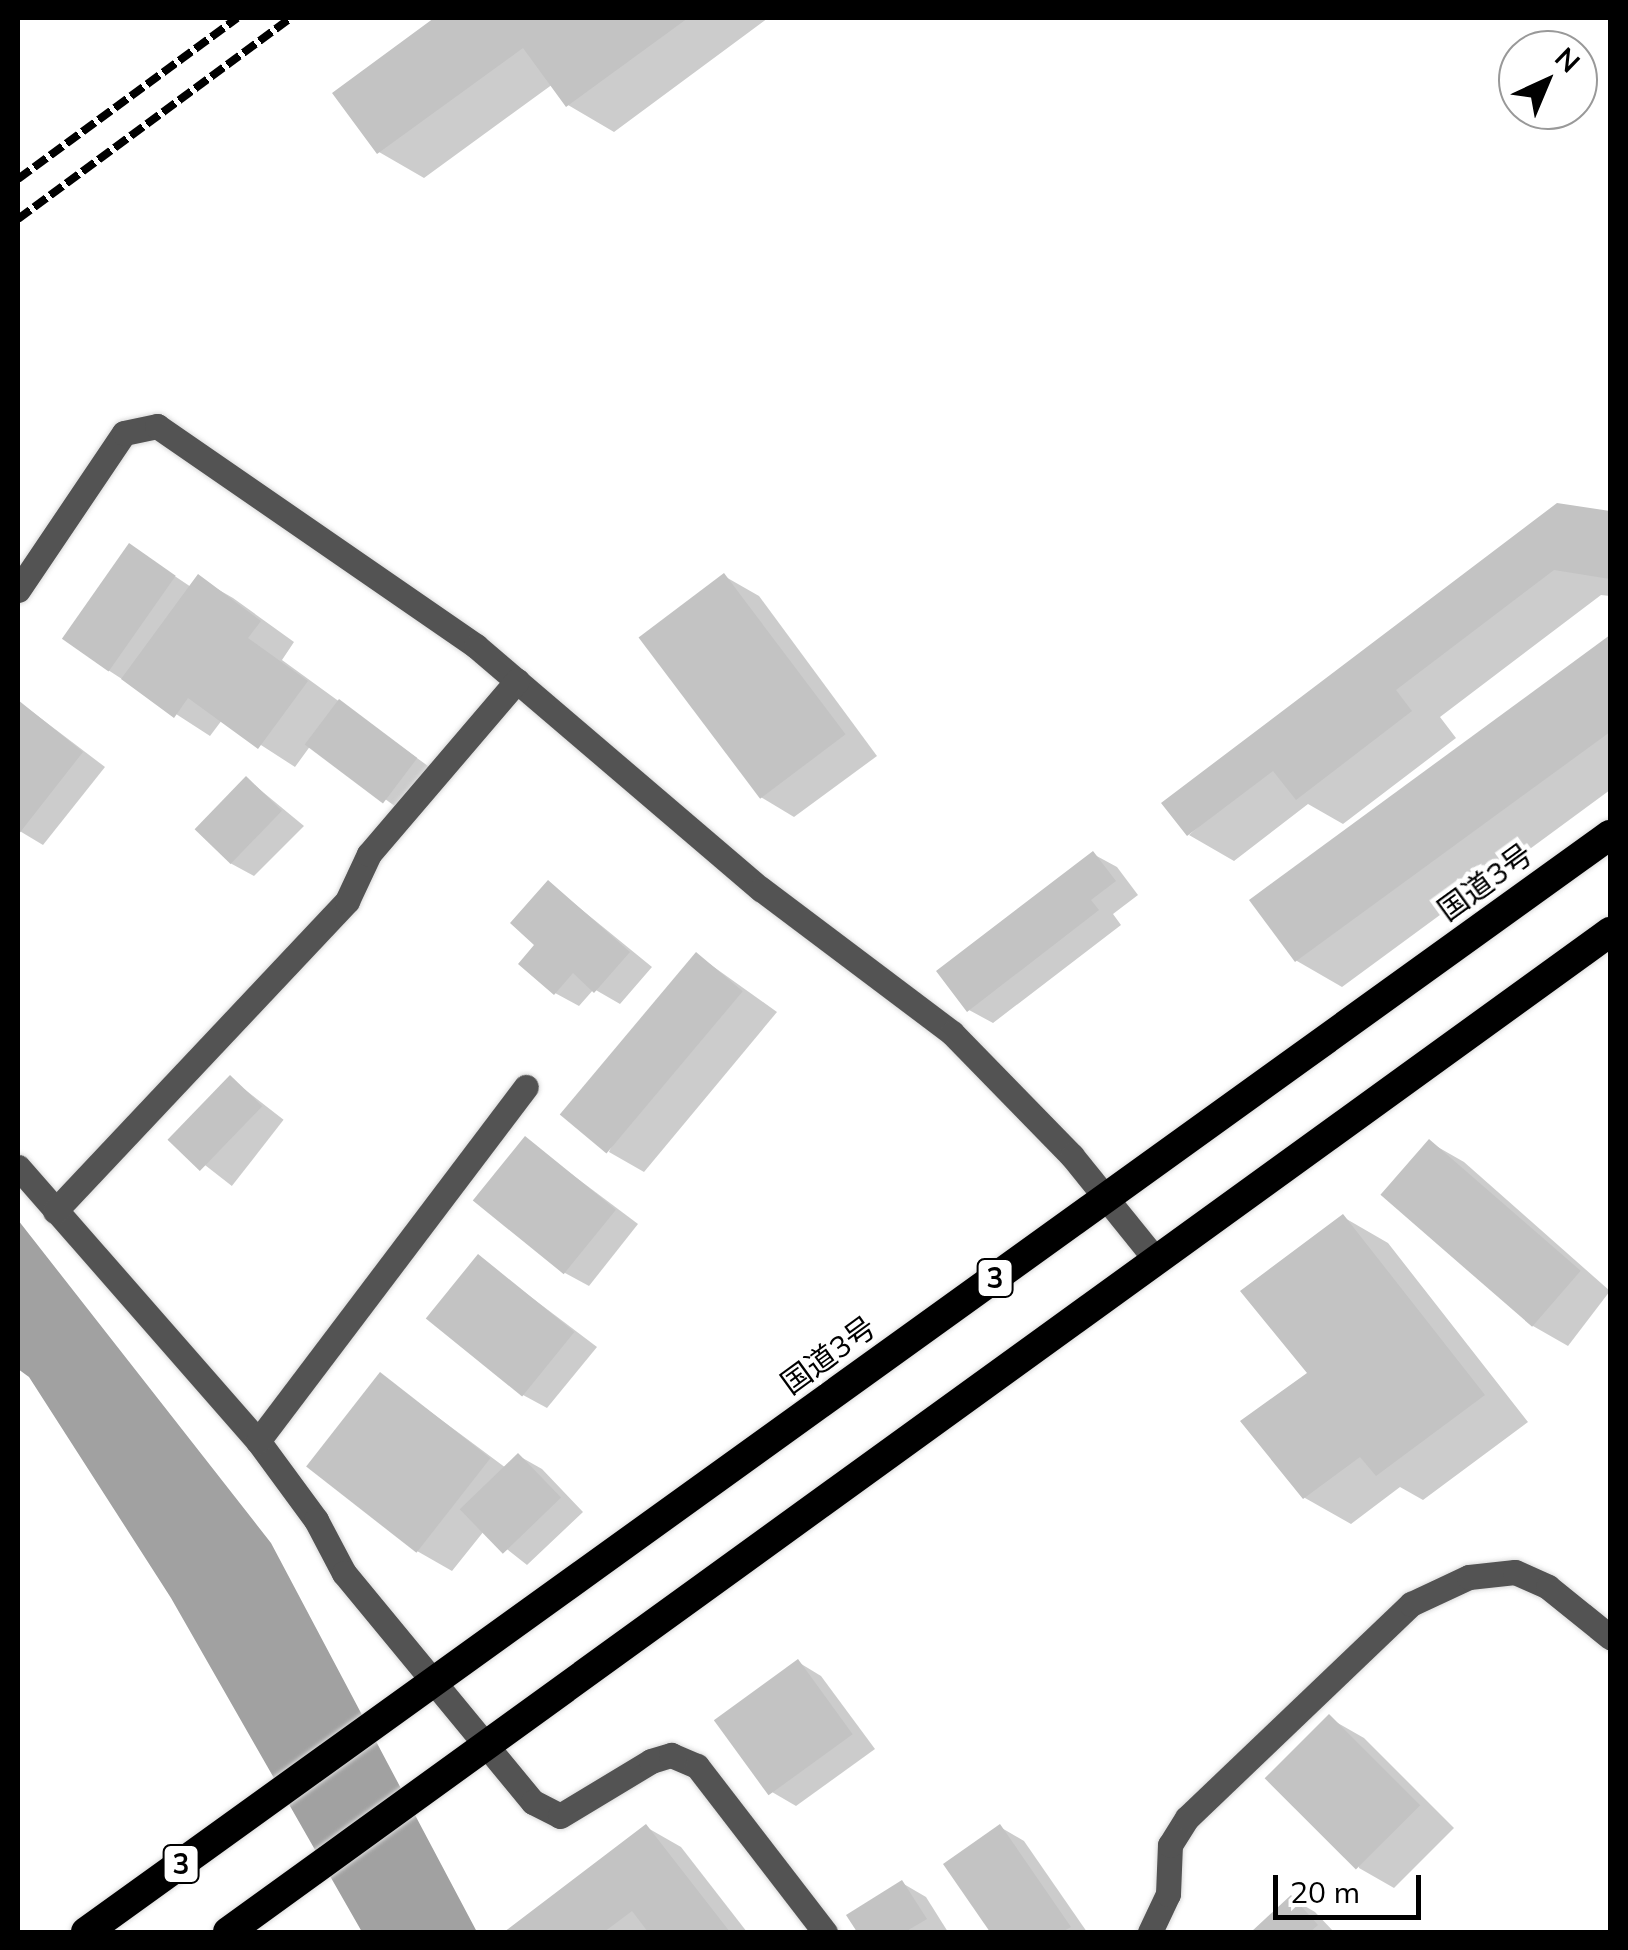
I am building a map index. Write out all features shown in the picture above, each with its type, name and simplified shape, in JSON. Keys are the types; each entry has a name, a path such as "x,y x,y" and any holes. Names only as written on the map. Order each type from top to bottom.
{"highway":[{"name":"国道3号","path":"86,1932 1610,835"},
{"path":"228,1932 1610,932"}],"street":[{"path":"18,590 124,433 158,426 517,681 761,889 952,1034 1106,1198 1155,1259"},
{"path":"56,1211 346,901 369,854 517,681"},
{"path":"258,1441 526,1087"},
{"path":"18,1167 258,1441 316,1520 344,1573 434,1681 481,1746 533,1802 560,1816 650,1761 671,1756 698,1766 825,1932"},
{"path":"1150,1932 1168,1894 1170,1845 1187,1818 1411,1604 1469,1577 1515,1572 1548,1587 1610,1638"}],"shaded area":[{"path":"18,1220 271,1543 477,1932 362,1932 171,1598 29,1377 18,1369"}],"building":[{"path":"434,18 688,18 566,107 523,48 377,154 332,93"},
{"path":"1557,503 1610,511 1610,579 1554,570 1396,690 1412,711 1296,800 1273,771 1187,836 1161,803"},
{"path":"129,543 176,576 109,672 62,639"},
{"path":"724,573 846,734 760,799 639,637"},
{"path":"198,574 261,621 248,638 308,681 258,749 188,698 174,718 121,679"},
{"path":"1610,635 1610,732 1295,962 1249,900"},
{"path":"339,699 417,758 383,804 305,745"},
{"path":"18,700 83,752 18,835"},
{"path":"246,776 282,811 231,864 195,829"},
{"path":"1093,851 1116,881 1091,900 1099,910 967,1012 936,971"},
{"path":"548,880 630,952 594,993 573,973 554,995 518,964 534,945 510,923"},
{"path":"696,952 743,991 606,1154 560,1114"},
{"path":"230,1075 262,1106 200,1171 167,1140"},
{"path":"525,1136 616,1210 564,1274 473,1201"},
{"path":"1429,1139 1581,1271 1532,1327 1380,1195"},
{"path":"1343,1214 1485,1395 1376,1476 1360,1457 1303,1499 1240,1421 1307,1373 1240,1291"},
{"path":"478,1254 574,1332 522,1397 426,1319"},
{"path":"380,1372 490,1458 416,1553 306,1467"},
{"path":"518,1453 561,1498 503,1554 460,1509"},
{"path":"798,1659 853,1734 769,1795 714,1720"},
{"path":"1329,1714 1420,1805 1356,1870 1265,1778"},
{"path":"646,1824 730,1932 648,1932 632,1911 604,1932 504,1932"},
{"path":"1000,1824 1071,1927 1062,1932 990,1932 943,1864"},
{"path":"902,1880 927,1919 905,1932 857,1932 846,1915"},
{"path":"1291,1895 1318,1925 1310,1932 1251,1932"}],"railway":[{"path":"18,179 237,18"},
{"path":"18,219 291,18"}]}
